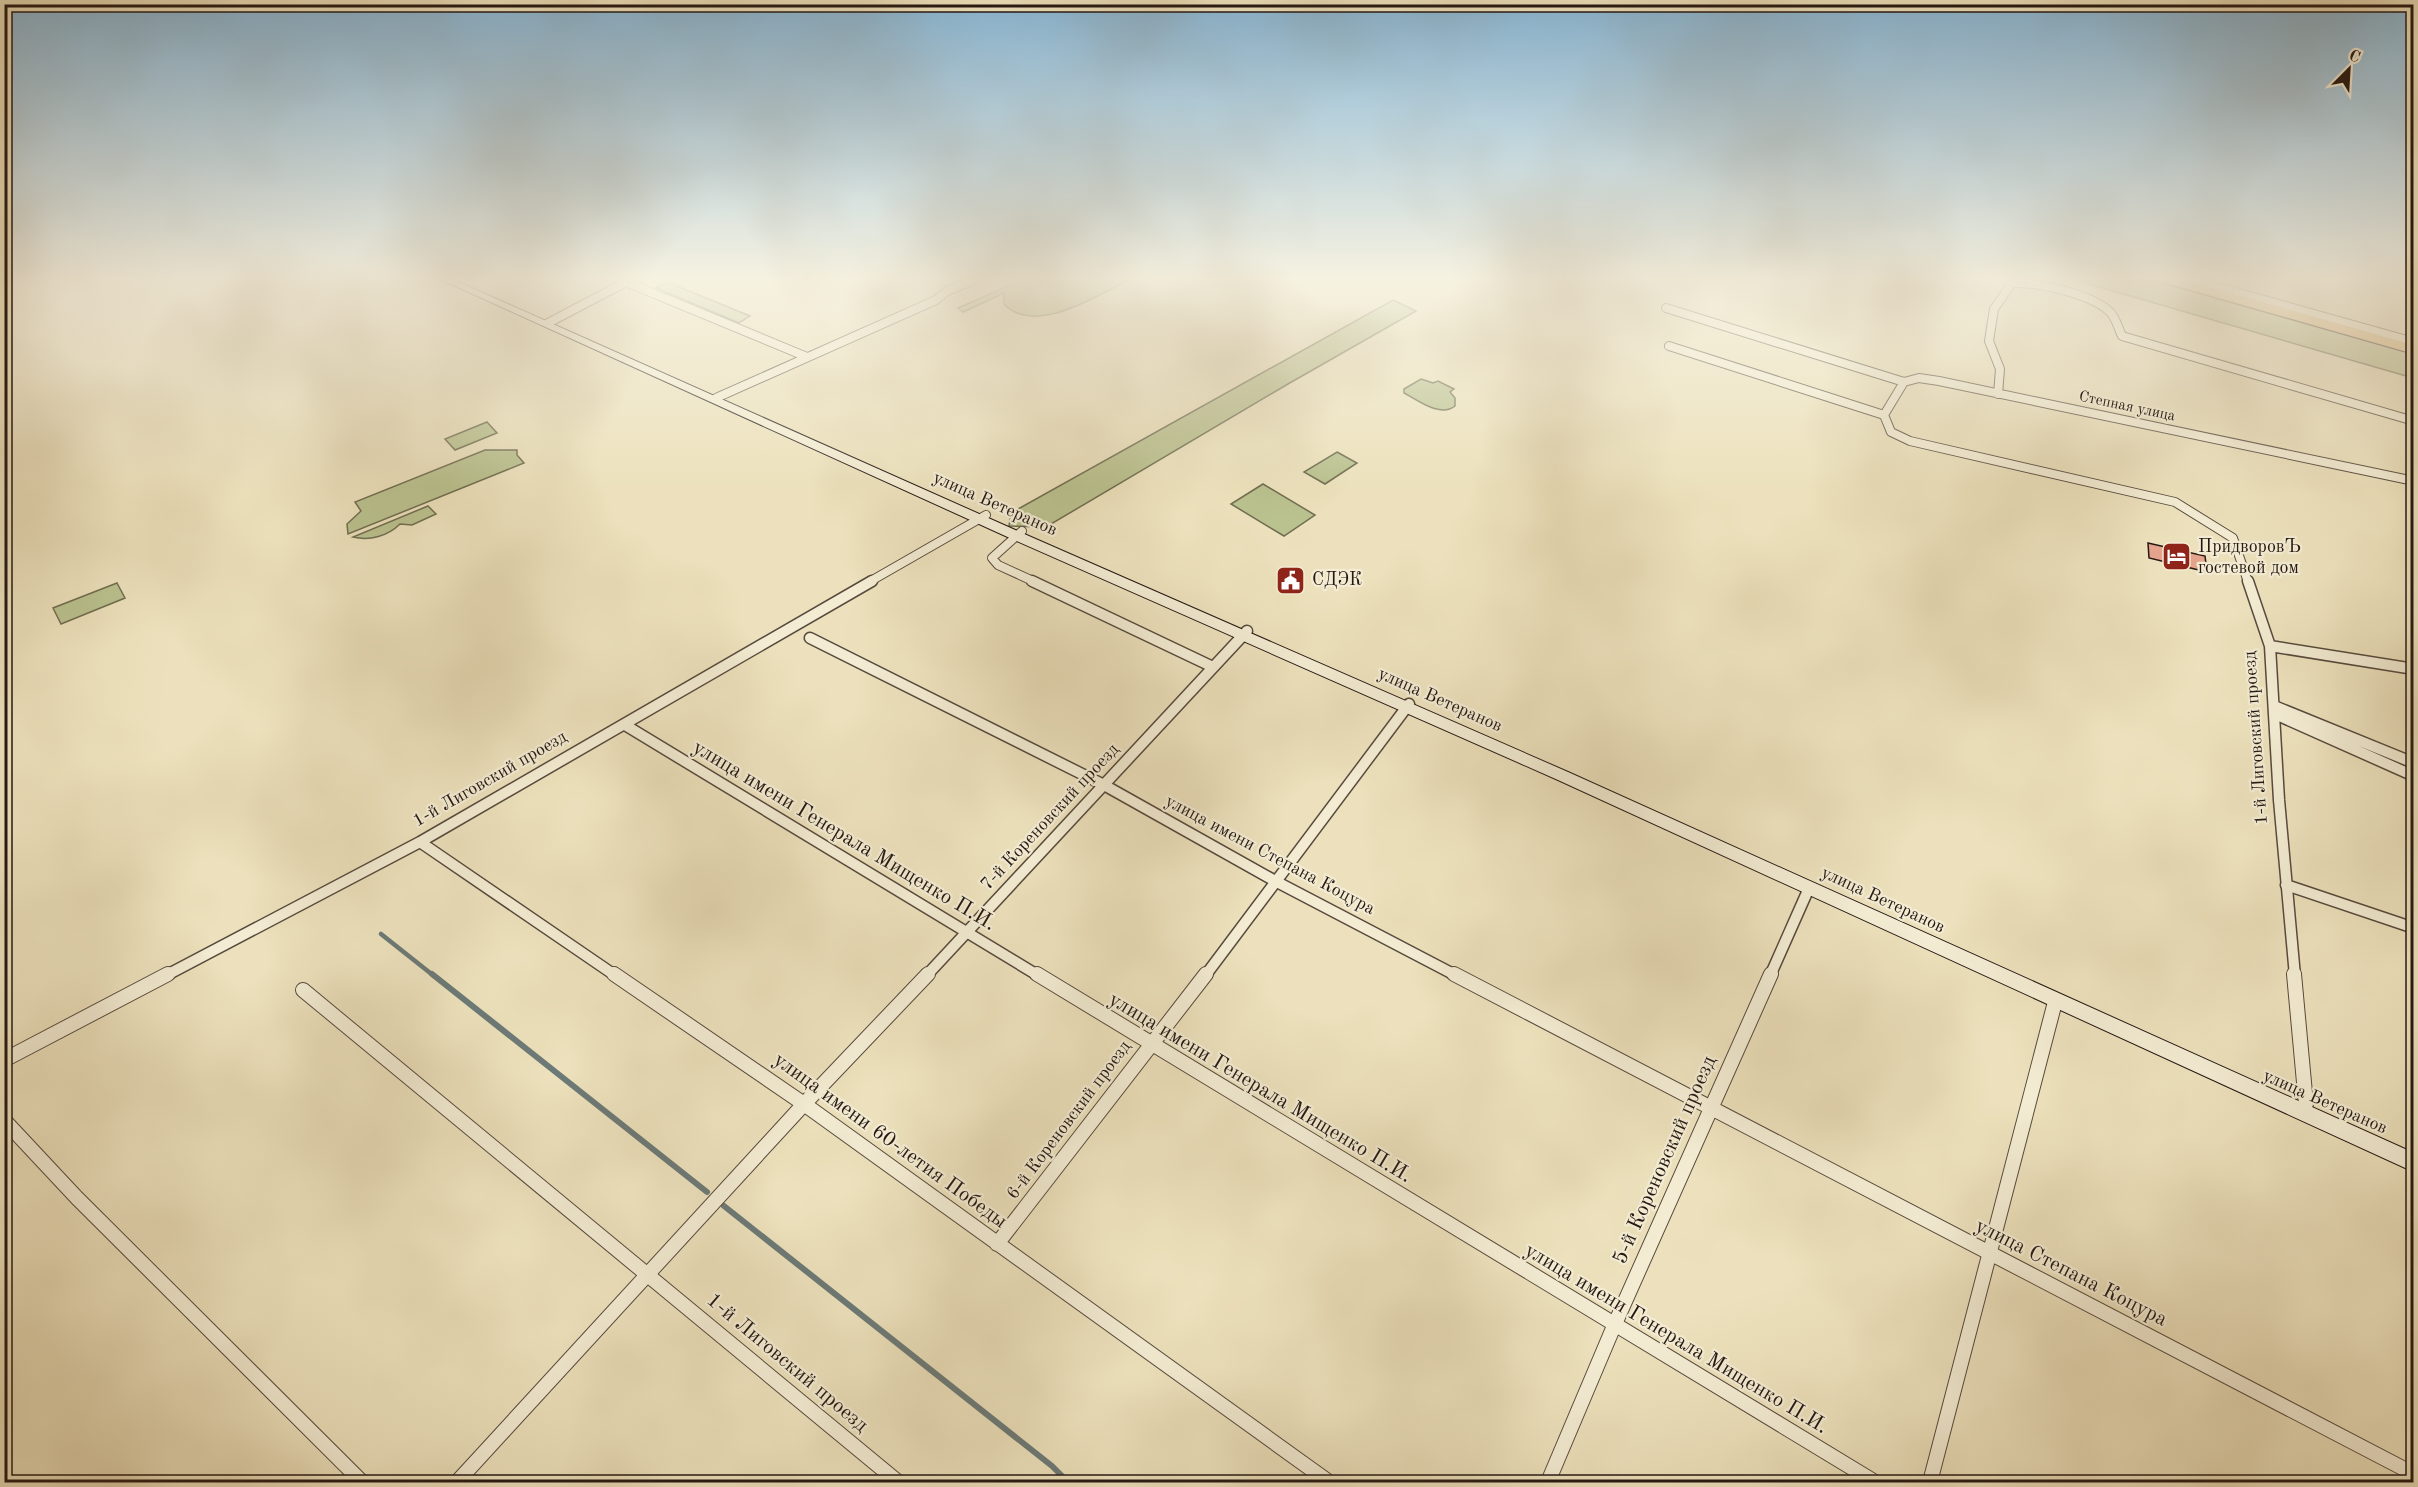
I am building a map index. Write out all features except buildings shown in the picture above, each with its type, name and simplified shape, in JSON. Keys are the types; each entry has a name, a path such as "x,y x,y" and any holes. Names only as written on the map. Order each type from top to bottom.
{"street":[{"name":"улица Ветеранов","path":"604,349 984,517"},
{"name":"улица Ветеранов","path":"609,349 1020,534 1246,632 2055,1002 2414,1163"},
{"path":"789,349 807,357"},
{"path":"716,398 824,349"},
{"path":"1681,349 1884,415 1904,382"},
{"name":"Степная улица","path":"1799,349 1904,382 1919,378 2414,481"},
{"path":"1992,349 2000,369 1998,394"},
{"path":"2167,349 2414,421"},
{"name":"1-й Лиговский проезд","path":"1884,415 1891,432 1910,441 2175,502 2233,538 2270,646 2286,885 2306,1104"},
{"name":"1-й Лиговский проезд","path":"4,1060 420,842 984,517"},
{"path":"1020,534 992,558 998,565 1213,667"},
{"name":"7-й Кореновский проезд","path":"804,1104 966,934 1246,632"},
{"name":"улица имени Степана Коцура","path":"810,638 1104,785 1276,882 1711,1108"},
{"path":"2270,646 2414,669"},
{"name":"улица Ветеранов","path":"1407,705 2414,1154"},
{"name":"6-й Кореновский проезд","path":"997,1244 1276,882 1407,705"},
{"path":"2274,710 2414,763"},
{"path":"2274,710 2414,776"},
{"name":"улица имени Генерала Мищенко П.И.","path":"625,725 966,934 1875,1482"},
{"name":"улица имени 60-летия Победы","path":"420,842 804,1104 1329,1482"},
{"path":"2286,885 2414,928"},
{"name":"5-й Кореновский проезд","path":"1548,1482 1614,1326 1809,888"},
{"name":"1-й Лиговский проезд","path":"303,990 898,1482"},
{"path":"1930,1482 2055,1002"},
{"path":"457,1482 804,1104"},
{"name":"улица Степана Коцура","path":"1711,1108 2414,1474"},
{"path":"4,1120 77,1198 362,1482"}],"green space":[{"path":"1304,349 1349,349 1046,527 1009,526 1011,513"},
{"path":"2314,349 2397,349 2413,354 2413,378"},
{"path":"1421,379 1433,383 1438,381 1454,389 1450,392 1455,398 1455,406 1443,410 1436,409 1404,393 1404,389"},
{"path":"487,422 497,433 455,450 445,439"},
{"path":"485,450 517,450 517,455 524,463 348,534 347,524 361,511 355,502"},
{"path":"1337,452 1357,463 1325,484 1304,472"},
{"path":"1263,484 1315,515 1284,536 1231,504"},
{"path":"428,506 436,514 412,525 400,524 390,532 372,538 353,537"},
{"path":"117,583 125,598 61,624 53,608"}],"waterway":[{"path":"381,934 434,976"},
{"path":"432,974 707,1192"},
{"path":"724,1206 1052,1466 1068,1482"}],"place":[{"name":"ПридворовЪ гостевой дом","path":"2177,557"},
{"name":"СДЭК","path":"1291,580"}]}
